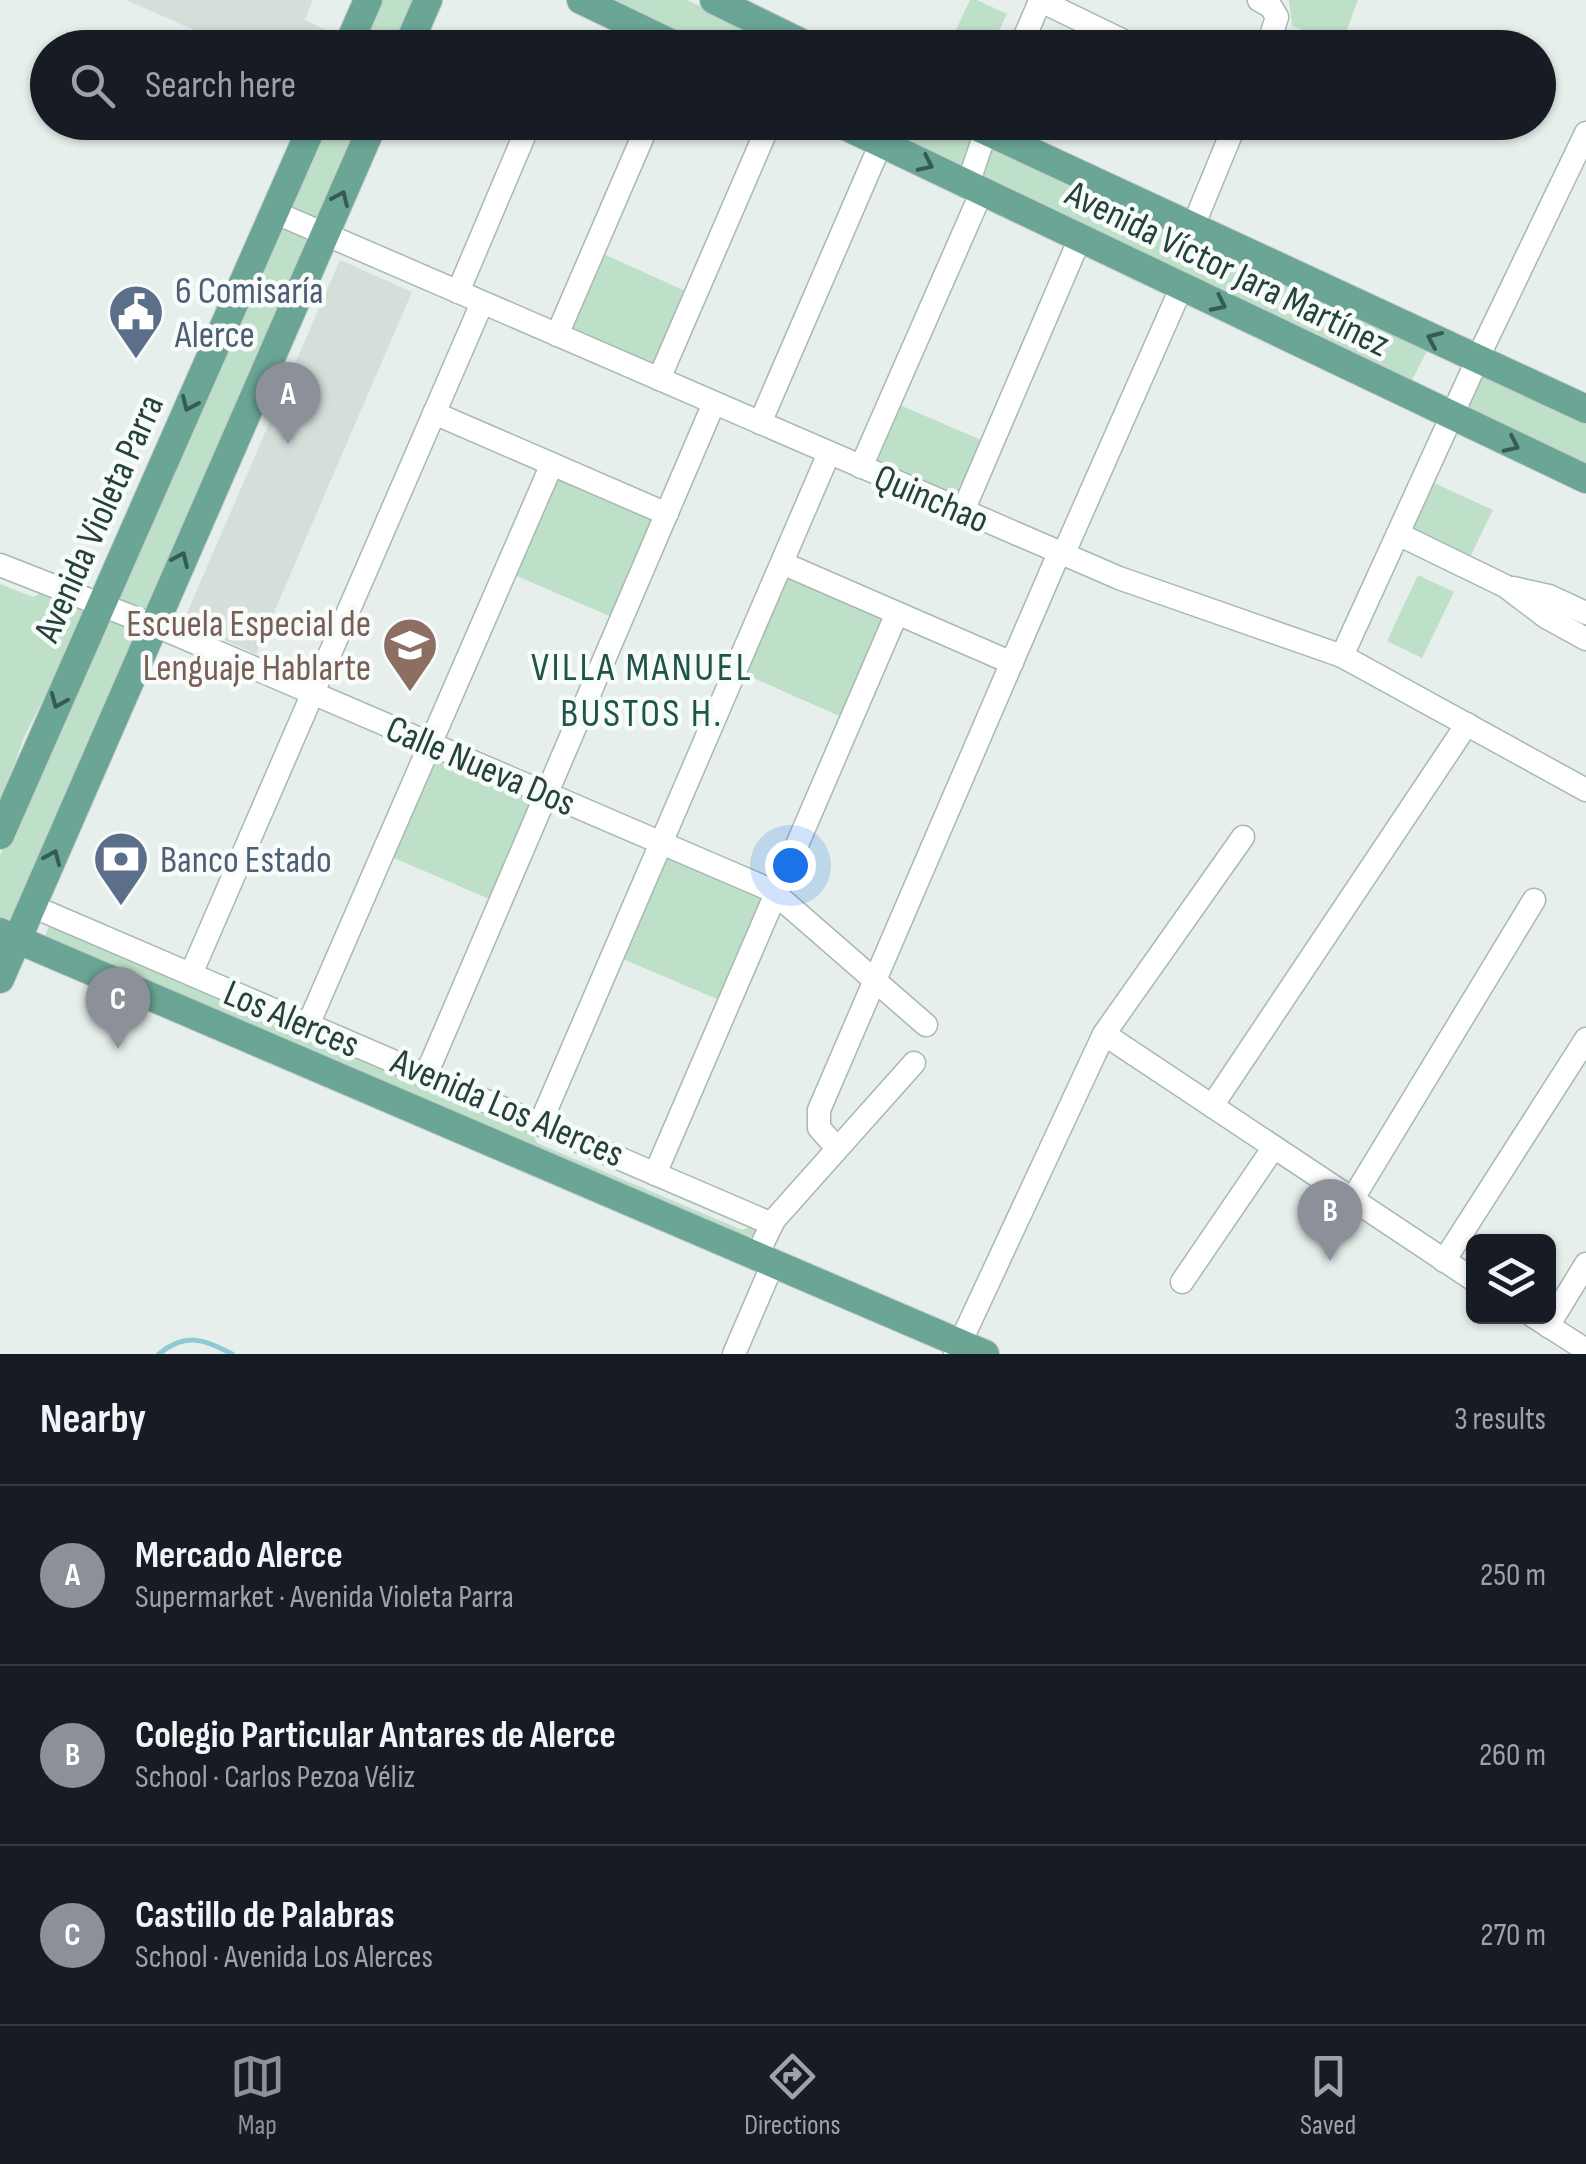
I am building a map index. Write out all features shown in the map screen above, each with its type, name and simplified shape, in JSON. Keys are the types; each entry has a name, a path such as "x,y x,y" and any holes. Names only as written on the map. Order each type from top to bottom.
{"main road":[{"path":"355,30 368,0"},
{"path":"415,30 428,0"},
{"path":"581,0 644,30"},
{"path":"715,0 776,30"},
{"name":"Avenida Violeta Parra","path":"0,835 306,140"},
{"path":"0,979 9,936 32,906 366,140"},
{"name":"Avenida Víctor Jara Martínez","path":"875,140 1586,478"},
{"name":"Avenida Víctor Jara Martínez","path":"1010,140 1192,229 1586,409"},
{"name":"Avenida Los Alerces","path":"9,936 766,1258 967,1350"}],"street":[{"path":"1027,30 1039,0 1101,30"},
{"path":"1259,0 1277,16 1273,30"},
{"path":"1342,656 1586,133"},
{"path":"458,292 522,140"},
{"path":"557,336 641,140"},
{"path":"658,379 762,140"},
{"path":"861,467 975,188 980,140"},
{"path":"1192,229 1229,140"},
{"path":"760,423 881,143"},
{"name":"Quinchao","path":"274,212 1118,578 1342,656 1586,790"},
{"path":"963,511 1080,238"},
{"path":"837,1148 822,1133 818,1116 1012,663 1182,286"},
{"path":"191,974 482,303"},
{"path":"426,1075 714,403"},
{"path":"434,413 667,514"},
{"path":"540,1124 829,453"},
{"path":"308,1024 552,464"},
{"path":"1398,534 1505,586 1546,617 1586,638"},
{"path":"782,563 1012,663"},
{"name":"Calle Nueva Dos","path":"0,565 313,693 776,893 926,1025"},
{"path":"1505,586 1549,596 1586,613"},
{"path":"655,1174 896,613"},
{"path":"1212,1106 1468,724"},
{"path":"967,1350 1104,1034 1244,837"},
{"path":"1352,1200 1534,900"},
{"name":"Los Alerces","path":"32,906 772,1224"},
{"path":"1104,1034 1466,1275"},
{"path":"1444,1261 1586,1039"},
{"path":"734,1354 766,1258 772,1224 914,1064"},
{"path":"1182,1282 1274,1148"},
{"path":"1556,1301 1586,1264"},
{"path":"1545,1324 1586,1350"}],"shaded area":[{"path":"126,0 313,0 305,20 326,30 194,30"},
{"path":"340,260 412,292 256,654 183,622"}],"green space":[{"path":"379,0 419,0 406,30 366,30"},
{"path":"603,0 687,0 751,30 667,30"},
{"path":"970,0 1007,14 999,30 956,30"},
{"path":"1289,0 1358,0 1347,30 1302,30 1292,26"},
{"path":"317,140 356,140 322,217 316,219 289,206"},
{"path":"899,140 975,140 965,170"},
{"path":"993,148 1428,349 1410,384 983,180"},
{"path":"280,227 310,239 150,610 143,613 116,601"},
{"path":"597,251 690,293 656,367 570,331"},
{"path":"1484,373 1586,419 1586,469 1468,408"},
{"path":"893,402 988,443 962,499 873,462"},
{"path":"555,473 655,516 614,618 510,573"},
{"path":"1434,483 1493,510 1468,561 1416,536 1412,528"},
{"path":"785,574 885,614 846,719 740,672"},
{"path":"1418,575 1454,592 1422,658 1387,641"},
{"path":"0,584 33,597 42,593 85,612 24,737 0,806"},
{"path":"105,618 138,633 12,922 0,921 0,855"},
{"path":"438,756 530,796 533,802 494,901 387,855 427,762"},
{"path":"662,855 766,899 724,1002 616,956"},
{"path":"49,926 531,1130 537,1143 742,1230 750,1227 757,1231 749,1239 44,938"}],"waterway":[{"path":"159,1354 186,1340 232,1354"}],"place":[{"name":"6 Comisaría Alerce","path":"136,361"},
{"name":"Mercado Alerce","path":"288,444"},
{"name":"Escuela Especial de Lenguaje Hablarte","path":"410,694"},
{"name":"Banco Estado","path":"121,908"},
{"name":"Castillo de Palabras","path":"118,1049"},
{"name":"Colegio Particular Antares de Alerce","path":"1330,1261"}],"district":[{"name":"VILLA MANUEL BUSTOS H.","path":"642,689"}]}
